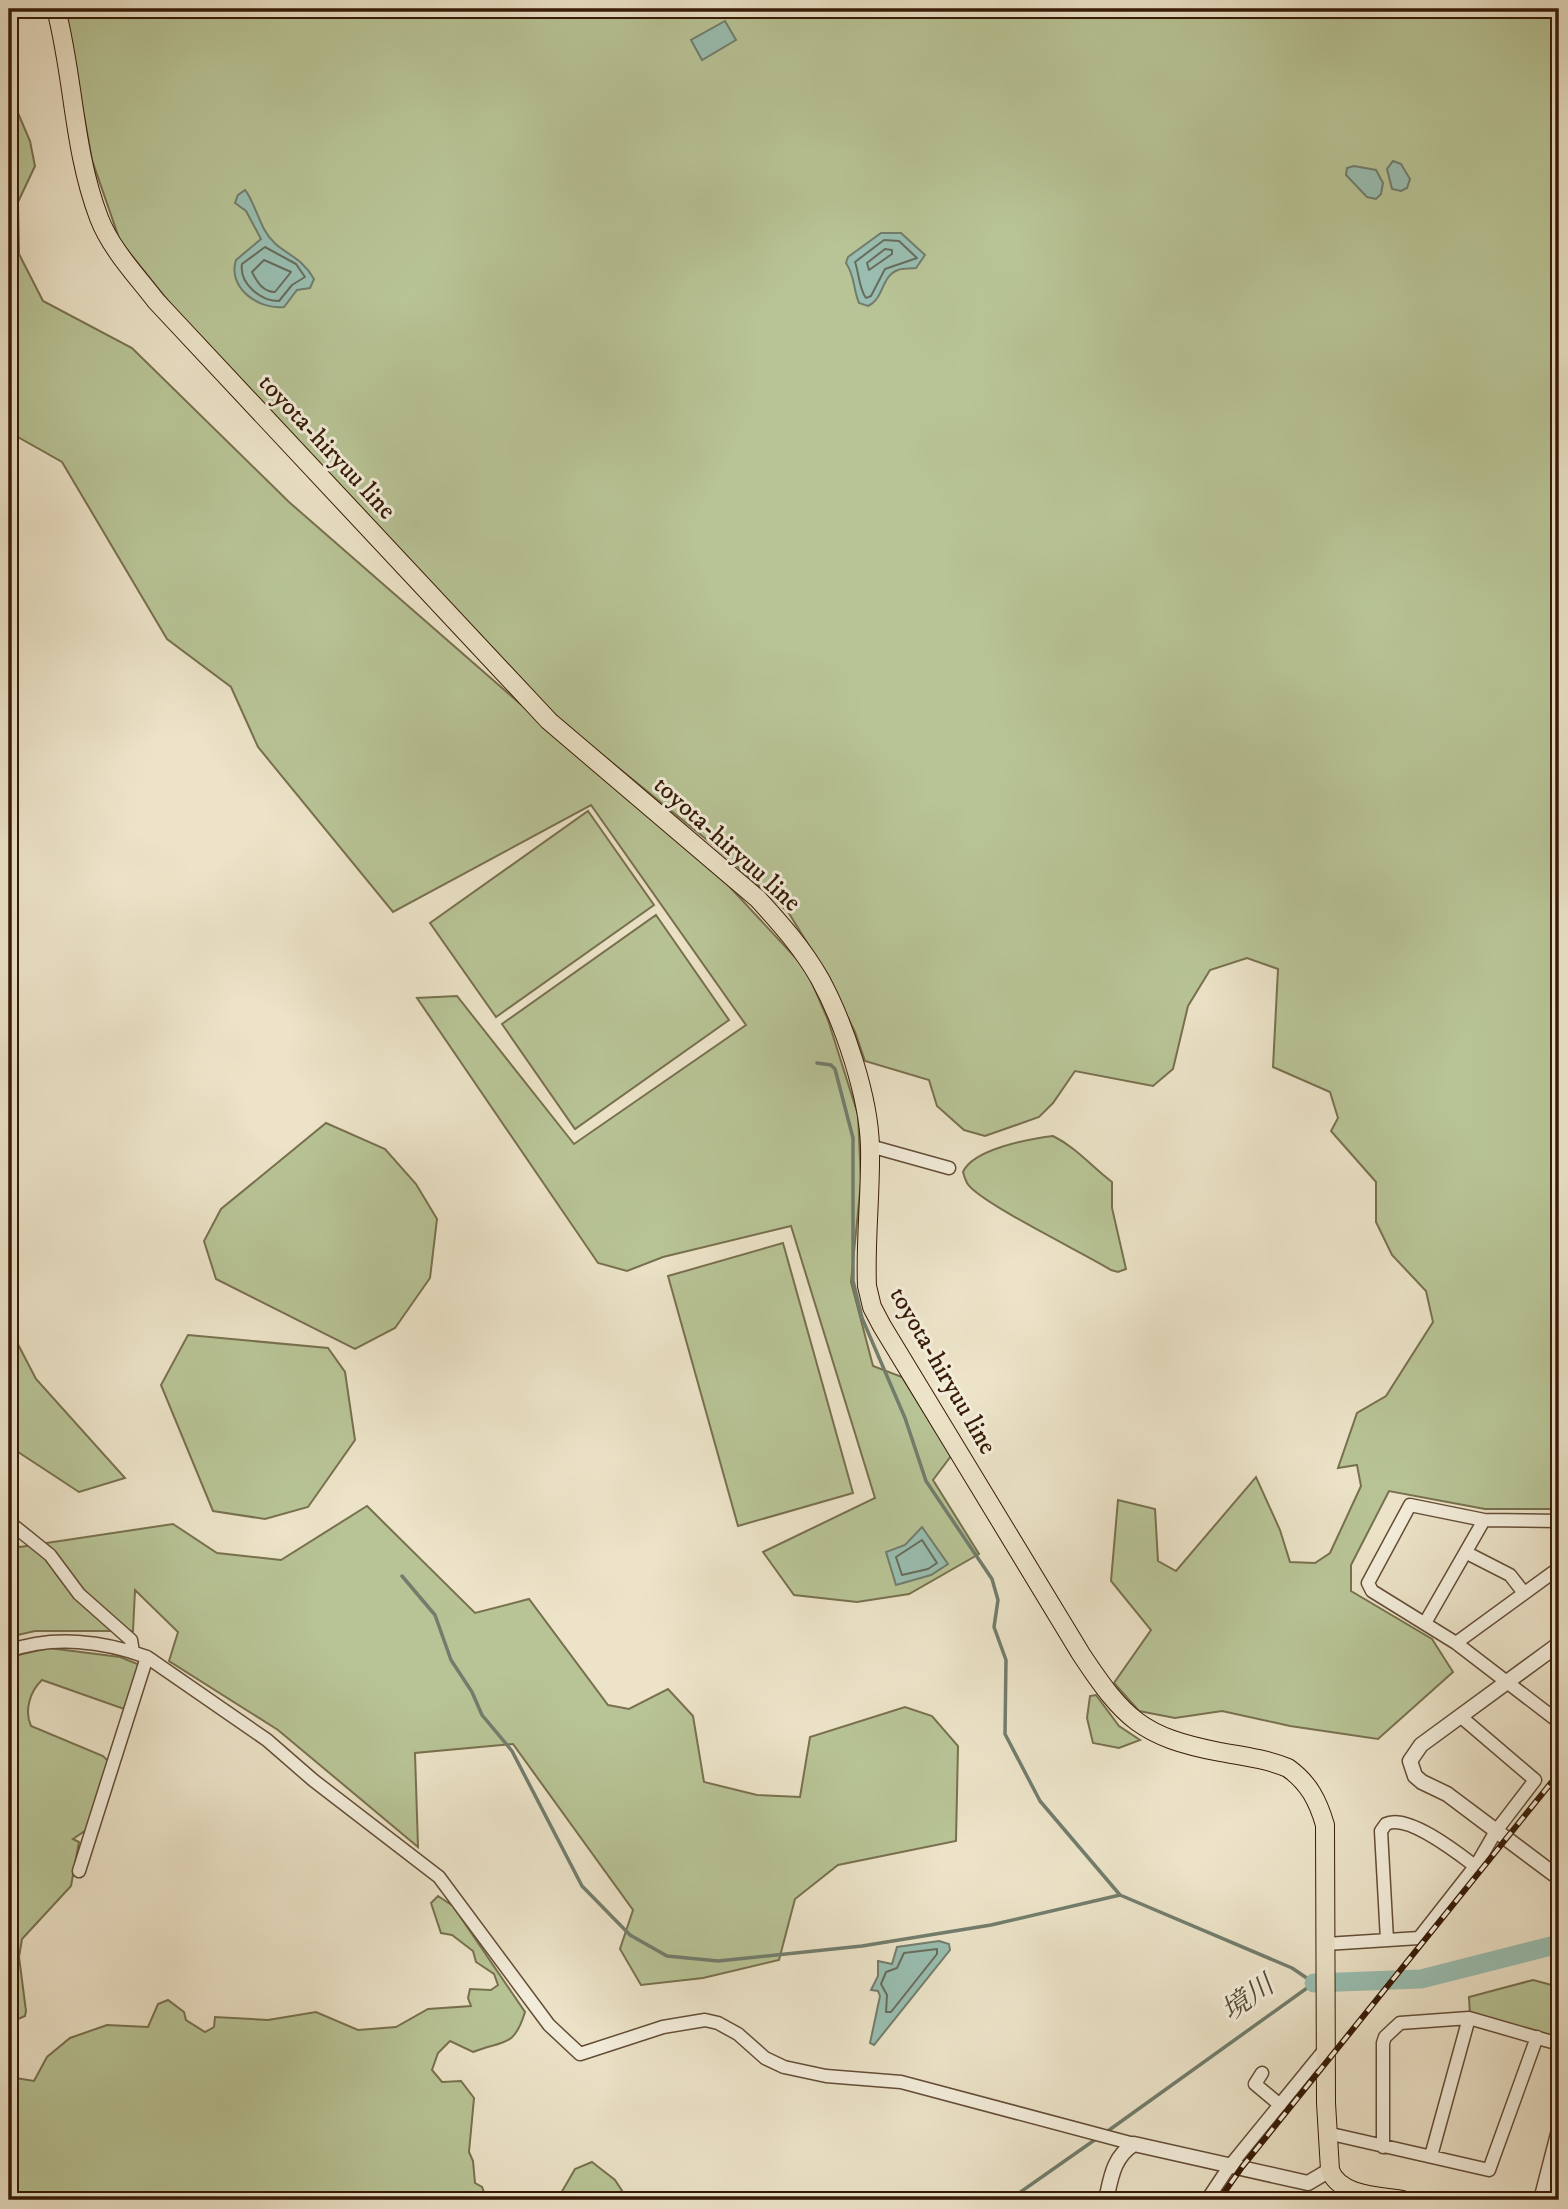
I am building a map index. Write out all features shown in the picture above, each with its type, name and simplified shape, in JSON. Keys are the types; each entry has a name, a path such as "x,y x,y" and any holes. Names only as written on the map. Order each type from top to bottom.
{"main road":[{"name":"toyota-hiryuu line","path":"56,9 82,162 100,219 116,248 156,301 550,721 758,899 785,928 821,981 845,1041 861,1092 870,1146 867,1286 872,1307 1081,1654 1116,1703 1136,1723 1169,1740 1288,1768 1300,1777 1318,1800 1325,1825 1327,2133 1330,2170"},
{"path":"1330,2170 1333,2179 1349,2190 1403,2200"}],"street":[{"path":"870,1146 908,1154 949,1168"},
{"path":"1559,1521 1484,1520 1414,1505 1407,1508 1368,1587 1456,1643 1559,1722"},
{"path":"1424,1623 1484,1520"},
{"path":"9,1522 50,1555 84,1600 131,1640 133,1652"},
{"path":"1467,1553 1510,1575 1524,1593"},
{"path":"1456,1643 1559,1568"},
{"path":"9,1651 57,1639 133,1652 147,1657 267,1740 313,1780 439,1877 549,2025 580,2054 663,2026 705,2020 718,2023 738,2034 765,2058 784,2067 826,2076 901,2082 1134,2144 1308,2183 1330,2170"},
{"path":"1559,1644 1417,1748 1410,1760 1411,1767 1422,1782 1447,1794 1559,1878"},
{"path":"79,1871 147,1657"},
{"path":"1326,1952 1387,1940 1419,1938 1475,1866 1496,1831 1535,1780 1533,1775 1460,1716"},
{"path":"1387,1940 1381,1831 1386,1824 1398,1822 1434,1837 1475,1866"},
{"path":"1431,2156 1469,2018"},
{"path":"1383,2147 1385,2037 1400,2023 1469,2018 1559,2044"},
{"path":"1327,2133 1491,2168 1537,2038"},
{"path":"1207,2200 1229,2167 1327,2048"},
{"path":"1262,2073 1255,2084 1280,2105"},
{"path":"1541,2200 1559,2130"},
{"path":"1106,2200 1118,2159 1122,2152 1134,2144"}],"green space":[{"path":"1559,9 1559,1509 1485,1509 1389,1491 1351,1565 1351,1591 1432,1639 1453,1672 1378,1739 1290,1726 1222,1711 1175,1718 1139,1711 1114,1683 1151,1630 1111,1581 1118,1500 1155,1509 1158,1561 1176,1571 1256,1477 1280,1530 1290,1562 1315,1563 1330,1553 1361,1486 1357,1465 1338,1468 1357,1413 1386,1396 1433,1322 1426,1291 1392,1255 1376,1222 1376,1182 1331,1131 1338,1118 1330,1092 1273,1067 1278,969 1247,958 1210,970 1188,1006 1173,1069 1153,1086 1075,1071 1053,1103 1039,1117 985,1136 964,1130 937,1106 929,1080 865,1061 855,1032 823,968 788,912 712,844 562,722 181,317 120,241 92,160 65,11"},
{"path":"9,92 30,141 35,166 18,202 19,254 43,301 132,348 289,502 728,885 806,969 828,1020 858,1115 861,1182 851,1282 873,1366 902,1377 951,1456 933,1480 979,1554 909,1594 857,1602 794,1595 763,1552 875,1498 791,1226 663,1257 627,1271 598,1263 417,998 457,996 574,1144 746,1025 591,805 393,912 258,747 231,687 167,639 62,462 9,432"},
{"path":"588,811 654,905 496,1017 430,923"},
{"path":"656,915 729,1020 575,1129 502,1024"},
{"path":"326,1123 385,1149 416,1184 437,1219 430,1278 395,1328 355,1349 216,1279 204,1241 221,1209"},
{"path":"1053,1136 1077,1152 1112,1182 1112,1208 1126,1269 1118,1272 1111,1270 990,1202 967,1183 963,1172 978,1157 1003,1146"},
{"path":"783,1243 853,1493 738,1526 668,1276"},
{"path":"9,1327 36,1379 125,1478 79,1492 9,1446"},
{"path":"188,1335 328,1348 345,1372 355,1440 308,1507 265,1519 213,1511 161,1385"},
{"path":"367,1506 475,1613 529,1599 608,1705 629,1709 668,1689 693,1716 704,1782 757,1795 800,1797 810,1737 905,1707 932,1716 958,1746 956,1841 838,1865 795,1899 779,1960 703,1978 641,1985 620,1949 633,1910 513,1744 415,1753 418,1847 278,1730 169,1661 178,1632 135,1590 133,1631 35,1631 9,1637 9,1542 20,1547 173,1524 217,1553 281,1560"},
{"path":"49,1648 120,1657 140,1665 128,1707 124,1709 42,1680 31,1695 28,1714 31,1726 103,1756 109,1762 86,1830 73,1839 79,1842 71,1886 22,1939 19,1957 26,2011 25,2016 9,2023 9,1657"},
{"path":"1096,1695 1119,1726 1140,1740 1119,1748 1093,1743 1087,1718 1090,1696"},
{"path":"438,1896 453,1906 525,2012 517,2032 500,2044 473,2052 450,2041 438,2053 432,2070 442,2082 461,2081 474,2098 469,2152 473,2161 475,2183 482,2187 487,2200 9,2200 9,2077 34,2081 47,2057 70,2038 107,2025 148,2027 158,2004 168,2000 184,2012 186,2020 205,2032 214,2027 215,2017 268,2020 316,2012 358,2030 396,2027 428,2009 471,2006 468,1998 470,1989 491,1990 498,1985 494,1974 476,1962 473,1951 452,1935 441,1933 431,1903"},
{"path":"1533,1980 1559,1987 1559,2039 1470,2014 1469,1997"},
{"path":"592,2162 615,2180 628,2200 557,2200 575,2169"}],"water":[{"path":"725,21 736,40 702,60 691,40"},
{"path":"1393,161 1401,164 1410,179 1407,188 1401,191 1392,189 1387,169"},
{"path":"1354,166 1376,170 1383,183 1381,194 1376,199 1367,197 1346,175 1347,168"},
{"path":"245,190 269,237 302,263 314,279 310,288 297,290 284,307 255,301 236,280 236,260 261,239 246,211 235,203 238,195"},
{"path":"881,233 901,233 925,255 916,268 900,269 892,273 877,298 868,306 859,303 846,263 848,257"},
{"path":"922,1527 948,1564 931,1575 896,1585 886,1552 905,1545"},
{"path":"939,1941 949,1944 950,1950 874,2045 870,2043 880,1996 878,1991 871,1990 878,1976 878,1961 892,1964 897,1947"}],"waterway":[{"path":"817,1063 831,1065 835,1069 853,1138 853,1281 862,1318 905,1418 926,1481 992,1579 998,1600 994,1627 1006,1660 1005,1734 1040,1801 1120,1895 1292,1968 1314,1983 1105,2133"},
{"path":"402,1576 435,1615 451,1660 472,1692 482,1715 512,1751 582,1886 630,1935 667,1956 718,1961 862,1946 991,1925 1120,1895"},
{"name":"境川","path":"1314,1983 1421,1979 1559,1944"},
{"name":"境川","path":"1009,2200 1096,2139"}],"railway":[{"path":"1219,2200 1242,2167 1559,1773"}]}
